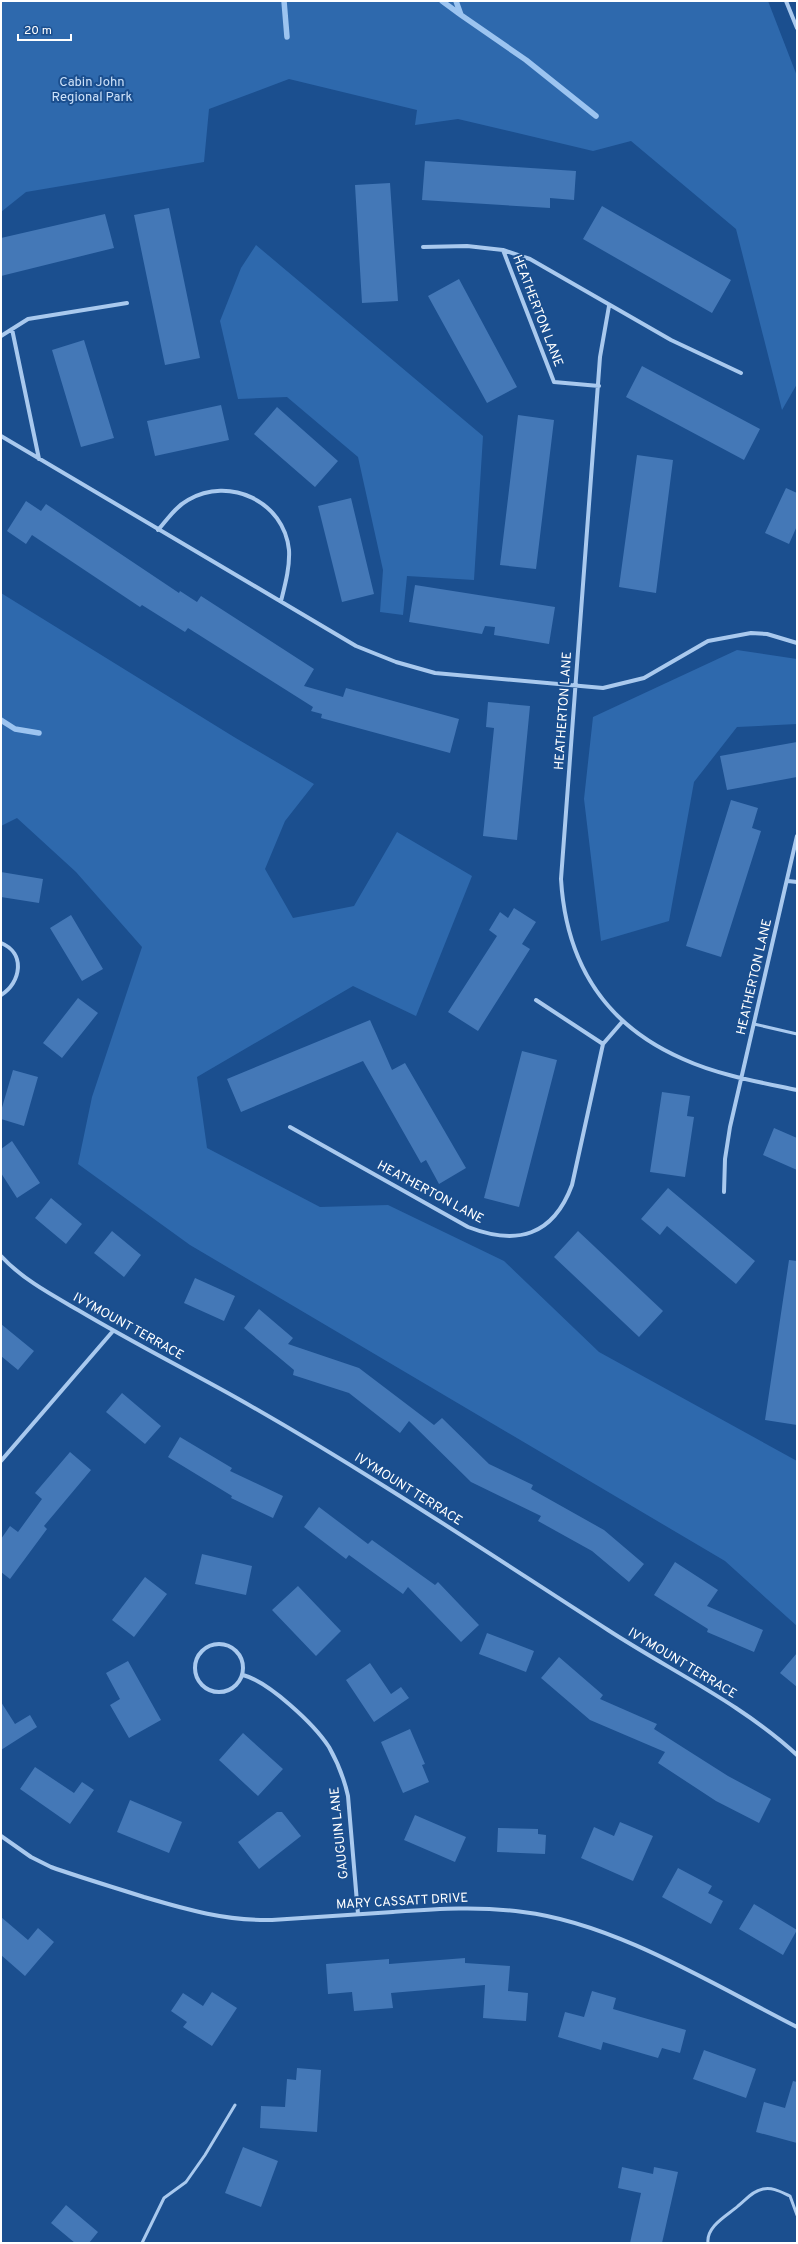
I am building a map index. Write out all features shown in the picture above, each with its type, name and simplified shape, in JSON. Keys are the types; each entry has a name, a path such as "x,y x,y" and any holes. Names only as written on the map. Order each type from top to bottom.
{"street":[{"path":"786,1 797,28"},
{"name":"HEATHERTON LANE","path":"423,247 467,246 503,250 530,260 671,340 741,373"},
{"name":"HEATHERTON LANE","path":"503,250 554,382 599,386"},
{"path":"1,336 28,319 127,303"},
{"name":"HEATHERTON LANE","path":"609,306 600,357 561,879 562,908 573,948 592,985 622,1022 646,1040 684,1060 742,1078 797,1090"},
{"path":"12,329 39,459"},
{"path":"1,436 356,646 396,662 442,674 603,688 628,684 644,678 708,641 737,634 767,634 797,643"},
{"path":"158,530 175,510 200,494 226,490 241,492 254,498 266,506 279,522 288,549 289,563 281,601"},
{"name":"HEATHERTON LANE","path":"724,1192 725,1159 730,1126 788,881 797,836"},
{"path":"788,881 797,882"},
{"path":"1,943 11,949 18,966 14,983 1,996"},
{"path":"536,1000 603,1044"},
{"name":"HEATHERTON LANE","path":"290,1127 468,1227 496,1236 507,1237 531,1232 548,1222 560,1208 572,1185 603,1044 622,1022"},
{"name":"IVYMOUNT TERRACE","path":"1,1256 37,1286 113,1331 237,1398 356,1469 631,1645 738,1709 775,1734 797,1755"},
{"path":"1,1461 113,1331"},
{"path":"210,1645 226,1645 238,1653 242,1660 243,1675 240,1682 228,1691 213,1692 206,1689 197,1677 196,1662 199,1655 210,1645"},
{"name":"GAUGUIN LANE","path":"243,1675 254,1678 265,1684 284,1701 317,1733 336,1760 343,1776 348,1796 358,1914"},
{"name":"MARY CASSATT DRIVE","path":"1,1836 31,1857 51,1867 197,1912 244,1920 463,1908 523,1912 552,1917 616,1937 651,1953 797,2027"}],"lane":[{"path":"754,1024 797,1034"},
{"path":"142,2243 164,2198 186,2182 205,2155 235,2105"},
{"path":"708,2243 714,2227 725,2214 738,2207 749,2196 763,2188 775,2189 790,2196 797,2215"}],"green space":[{"name":"Cabin John Regional Park","path":"1,1 768,1 797,76 797,384 782,410 736,229 631,141 593,151 458,119 415,125 417,110 289,79 209,109 204,162 26,192 1,212"},
{"path":"256,245 483,436 474,580 407,576 403,615 380,612 383,570 358,457 287,397 238,399 220,321 241,268"},
{"path":"1,593 234,737 314,784 285,821 265,869 293,918 354,906 397,832 472,876 416,1016 353,986 197,1077 207,1148 320,1207 388,1205 504,1261 599,1352 797,1461 797,1626 725,1561 190,1245 78,1164 92,1097 142,947 76,872 17,818 1,826"},
{"path":"737,650 797,659 797,724 737,727 694,782 669,921 601,941 584,799 593,717"}],"building":[{"path":"425,161 576,171 574,200 550,198 550,208 422,200"},
{"path":"390,183 398,301 362,303 355,185"},
{"path":"602,206 731,280 712,313 583,239"},
{"path":"169,208 200,358 165,365 134,215"},
{"path":"105,214 114,248 1,276 1,238"},
{"path":"459,279 517,387 487,403 428,296"},
{"path":"84,340 114,438 81,447 52,350"},
{"path":"642,366 760,429 744,460 626,397"},
{"path":"221,405 229,440 155,456 147,421"},
{"path":"277,407 338,461 315,487 254,434"},
{"path":"518,415 554,420 536,569 500,565"},
{"path":"637,455 673,460 656,593 619,587"},
{"path":"786,488 797,493 797,526 789,544 765,533"},
{"path":"351,498 374,594 342,602 318,506"},
{"path":"26,501 41,511 46,504 179,593 180,591 197,602 201,596 314,669 304,686 343,697 346,688 459,719 450,753 321,718 322,714 311,711 313,707 188,628 185,632 142,605 140,607 32,535 26,544 7,531"},
{"path":"415,585 555,607 549,644 494,635 495,627 485,626 482,634 409,622"},
{"path":"488,702 530,706 517,840 483,836 494,728 486,727"},
{"path":"797,742 797,777 727,790 720,756"},
{"path":"731,800 758,808 752,828 761,831 721,957 686,946"},
{"path":"1,872 43,879 39,903 1,897"},
{"path":"514,908 536,922 522,944 530,949 478,1031 448,1012 497,936 489,930 500,912 508,918"},
{"path":"71,915 103,969 82,981 50,928"},
{"path":"78,998 98,1013 62,1058 43,1043"},
{"path":"370,1020 392,1070 405,1063 466,1168 439,1184 426,1160 421,1163 363,1061 241,1112 227,1079"},
{"path":"522,1051 557,1060 519,1207 484,1198"},
{"path":"13,1070 38,1077 24,1126 1,1119 1,1111"},
{"path":"662,1092 690,1096 687,1116 694,1117 685,1177 650,1172"},
{"path":"774,1128 797,1138 797,1170 763,1155"},
{"path":"12,1141 40,1183 17,1198 1,1173 1,1149"},
{"path":"668,1188 755,1261 736,1284 667,1226 660,1235 641,1219"},
{"path":"51,1198 82,1224 66,1244 35,1218"},
{"path":"112,1231 141,1255 124,1277 94,1253"},
{"path":"578,1231 663,1311 639,1337 554,1257"},
{"path":"789,1260 797,1261 797,1425 765,1420"},
{"path":"195,1278 235,1296 224,1321 184,1303"},
{"path":"259,1309 293,1338 288,1344 359,1368 434,1425 442,1418 489,1464 533,1485 531,1489 604,1530 644,1564 629,1582 592,1551 538,1521 541,1516 471,1482 409,1421 400,1433 349,1393 293,1375 294,1370 244,1328"},
{"path":"1,1324 34,1351 18,1370 1,1356"},
{"path":"122,1393 161,1426 145,1444 106,1412"},
{"path":"180,1437 232,1468 230,1471 283,1496 273,1518 231,1498 232,1496 168,1457"},
{"path":"70,1452 91,1470 44,1526 47,1529 10,1579 1,1572 1,1539 10,1526 18,1532 42,1499 35,1493"},
{"path":"319,1507 368,1544 372,1540 435,1585 438,1582 479,1625 461,1642 408,1587 403,1594 349,1555 346,1559 304,1527"},
{"path":"202,1554 252,1566 246,1595 195,1584"},
{"path":"675,1562 718,1590 707,1606 763,1630 754,1652 707,1632 708,1629 654,1595"},
{"path":"145,1577 167,1594 134,1637 112,1620"},
{"path":"298,1586 341,1631 316,1656 272,1610"},
{"path":"487,1633 534,1651 526,1672 479,1654"},
{"path":"797,1653 797,1687 780,1673"},
{"path":"559,1657 603,1695 600,1699 657,1724 654,1729 728,1776 771,1799 759,1823 716,1801 658,1763 665,1752 590,1720 541,1678"},
{"path":"128,1661 161,1720 129,1738 110,1705 120,1699 106,1673"},
{"path":"370,1663 391,1694 401,1687 409,1698 374,1722 346,1680"},
{"path":"1,1702 15,1724 30,1715 37,1727 1,1750"},
{"path":"410,1729 425,1764 422,1765 429,1782 403,1793 381,1742"},
{"path":"243,1733 283,1769 258,1796 219,1760"},
{"path":"35,1767 74,1793 82,1782 94,1790 70,1824 20,1789"},
{"path":"130,1800 182,1822 169,1853 117,1832"},
{"path":"277,1812 282,1812 301,1836 259,1869 238,1842"},
{"path":"415,1815 466,1837 455,1862 404,1840"},
{"path":"620,1822 653,1836 633,1881 581,1858 594,1827 614,1836"},
{"path":"498,1828 538,1829 538,1834 546,1835 545,1854 497,1852"},
{"path":"678,1868 712,1886 708,1893 723,1901 711,1924 662,1897"},
{"path":"754,1904 797,1930 783,1955 739,1929"},
{"path":"1,1917 28,1940 38,1928 54,1942 25,1976 1,1955"},
{"path":"465,1958 465,1963 510,1966 508,1991 528,1993 526,2021 483,2018 485,1985 391,1993 393,2008 354,2011 352,1992 328,1994 326,1964 389,1959 389,1964"},
{"path":"592,1991 616,1998 613,2009 686,2030 680,2053 662,2048 658,2058 603,2042 601,2050 558,2037 565,2012 584,2017"},
{"path":"212,1992 237,2008 212,2046 183,2027 187,2022 171,2011 183,1993 203,2006"},
{"path":"704,2050 756,2069 746,2098 693,2079"},
{"path":"297,2068 321,2070 317,2132 260,2128 261,2106 285,2107 287,2079 296,2080"},
{"path":"793,2081 797,2082 797,2143 756,2132 764,2102 785,2108"},
{"path":"243,2147 278,2161 261,2207 225,2193"},
{"path":"622,2167 653,2174 654,2167 678,2172 662,2243 630,2243 641,2193 618,2188"},
{"path":"66,2205 98,2232 89,2243 75,2243 51,2223"}],"waterway":[{"path":"284,1 287,37"},
{"path":"442,1 461,15"},
{"path":"456,1 461,15 526,60 596,116"},
{"path":"1,720 15,729 39,733"}]}
